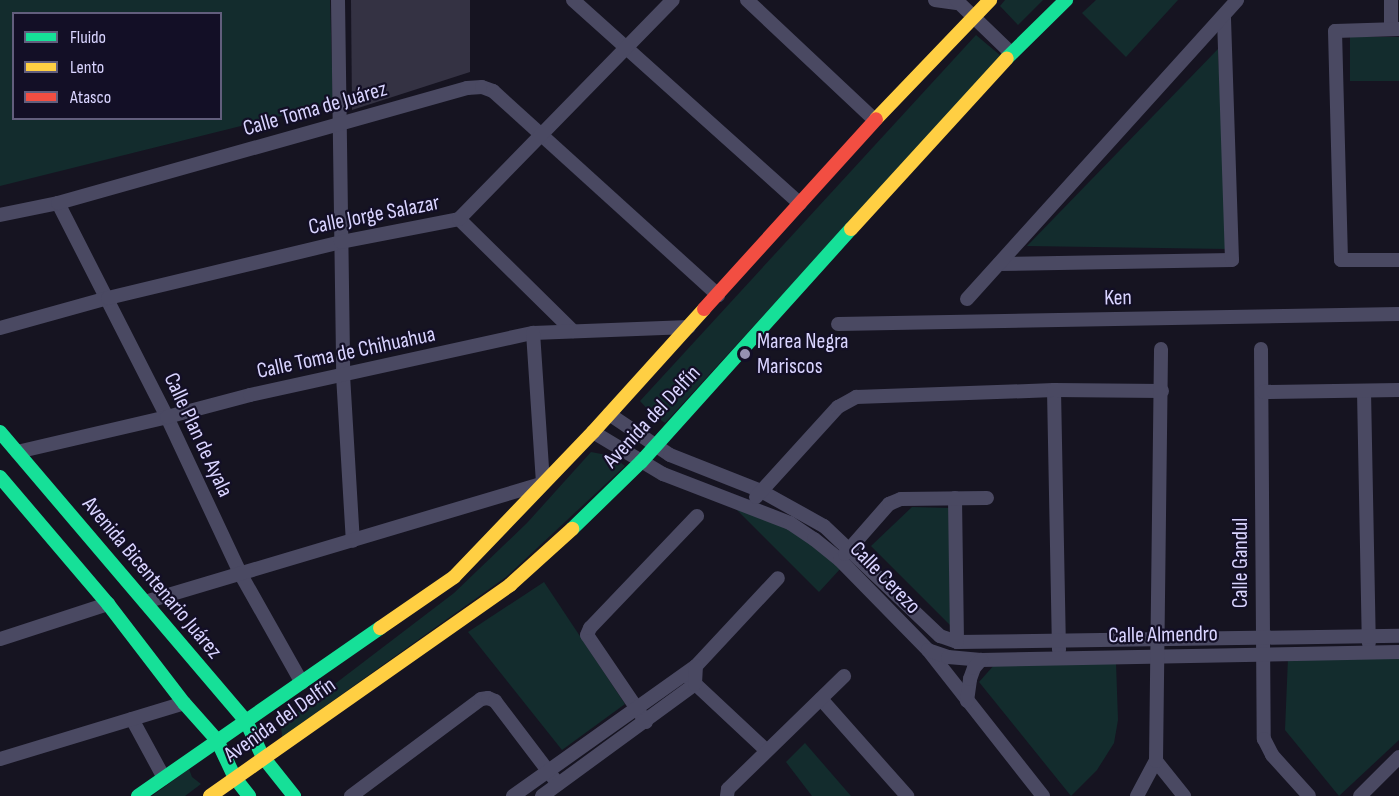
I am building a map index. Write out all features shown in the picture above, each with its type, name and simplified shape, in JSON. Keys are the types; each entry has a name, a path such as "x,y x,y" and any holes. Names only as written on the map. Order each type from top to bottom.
{"street":[{"path":"338,0 343,375 352,541"},
{"path":"573,0 800,204"},
{"name":"Calle Jorge Salazar","path":"0,328 108,297 340,242 459,219 628,49 673,0"},
{"path":"747,0 875,120"},
{"path":"935,0 956,2 1011,53"},
{"name":"Avenida del Delfín","path":"138,796 454,577 593,432 875,120 990,0"},
{"name":"Avenida del Delfín","path":"210,796 510,585 548,552 641,462 1011,53 1066,0"},
{"path":"967,299 1236,0"},
{"path":"1391,0 1395,29 1335,31 1341,260 1399,260"},
{"path":"999,264 1232,260 1224,16"},
{"name":"Calle Toma de Juárez","path":"0,215 58,202 467,88 482,87 493,91 542,136"},
{"path":"542,136 718,296"},
{"name":"Calle Plan de Ayala","path":"58,202 167,417 240,573 302,683"},
{"path":"459,219 573,331"},
{"name":"Ken","path":"838,324 1399,314"},
{"name":"Calle Toma de Chihuahua","path":"17,452 250,395 533,333 689,327"},
{"path":"145,602 543,483 533,333"},
{"path":"1137,796 1156,761 1161,349"},
{"name":"Calle Gandul","path":"1262,349 1264,739 1272,755 1310,796"},
{"path":"748,506 838,407 856,397 1054,390 1161,392"},
{"path":"1054,390 1059,658"},
{"path":"1263,392 1399,390"},
{"path":"1364,391 1370,652"},
{"name":"Avenida del Delfín","path":"609,414 656,445"},
{"name":"Avenida Bicentenario Juárez","path":"0,432 246,721 263,757 294,796"},
{"name":"Avenida del Delfín","path":"593,432 641,462"},
{"name":"Calle Cerezo","path":"656,445 695,467 761,491 824,526 850,548 940,636"},
{"name":"Calle Cerezo","path":"641,462 686,484 790,523 840,560 917,642 928,650 1043,796"},
{"path":"0,477 108,604 184,703 218,740 235,778 249,796"},
{"path":"955,498 957,642"},
{"path":"840,560 889,504 901,499 987,498"},
{"path":"646,722 587,635 590,628 697,516"},
{"path":"513,796 690,669 778,578"},
{"path":"0,639 108,604"},
{"name":"Calle Almendro","path":"940,636 957,642 1399,636"},
{"name":"Calle Almendro","path":"928,650 948,657 981,660 1399,652"},
{"path":"967,701 970,679 974,668 981,660"},
{"path":"690,669 695,684 767,751"},
{"path":"728,792 844,676"},
{"path":"542,796 695,684"},
{"path":"351,796 481,699 495,701 558,784"},
{"path":"821,699 907,796"},
{"path":"0,759 184,703"},
{"path":"132,719 164,778"},
{"path":"1360,796 1399,757"},
{"path":"1156,761 1184,796"}],"green space":[{"path":"0,0 330,0 333,103 0,186"},
{"path":"1005,0 1043,0 1018,25 1000,6"},
{"path":"1096,0 1178,0 1126,57 1082,13"},
{"path":"976,35 1001,56 665,423 651,413 640,401"},
{"path":"1350,37 1399,37 1399,81 1350,81"},
{"path":"1218,49 1227,249 1027,246"},
{"path":"591,452 612,456 625,466 506,577 282,737 281,725 454,593 527,523"},
{"path":"734,507 810,537 841,568 819,592"},
{"path":"912,507 949,508 950,625 871,546"},
{"path":"544,582 625,704 562,750 468,632"},
{"path":"1399,655 1399,740 1339,796 1285,730 1288,658"},
{"path":"1116,663 1118,720 1114,743 1097,770 1071,796 979,682 995,664"},
{"path":"805,743 851,796 812,796 786,762"},
{"path":"189,769 192,777 201,784 185,796 152,796"}],"building":[{"path":"351,0 470,0 470,72 352,110"}],"traffic: fast":[{"path":"1007,58 1066,0"},
{"path":"572,529 641,462 851,229"},
{"path":"0,432 246,721 263,757 294,796"},
{"path":"0,477 108,604 184,703 217,740 235,778 249,796"},
{"path":"138,796 380,628"}],"traffic: slow":[{"path":"876,119 990,0"},
{"path":"851,229 1007,58"},
{"path":"380,628 454,577 593,432 704,309"},
{"path":"210,796 510,585 572,529"}],"traffic: jam":[{"path":"704,309 876,119"}],"place":[{"name":"Marea Negra Mariscos","path":"745,354"}]}
